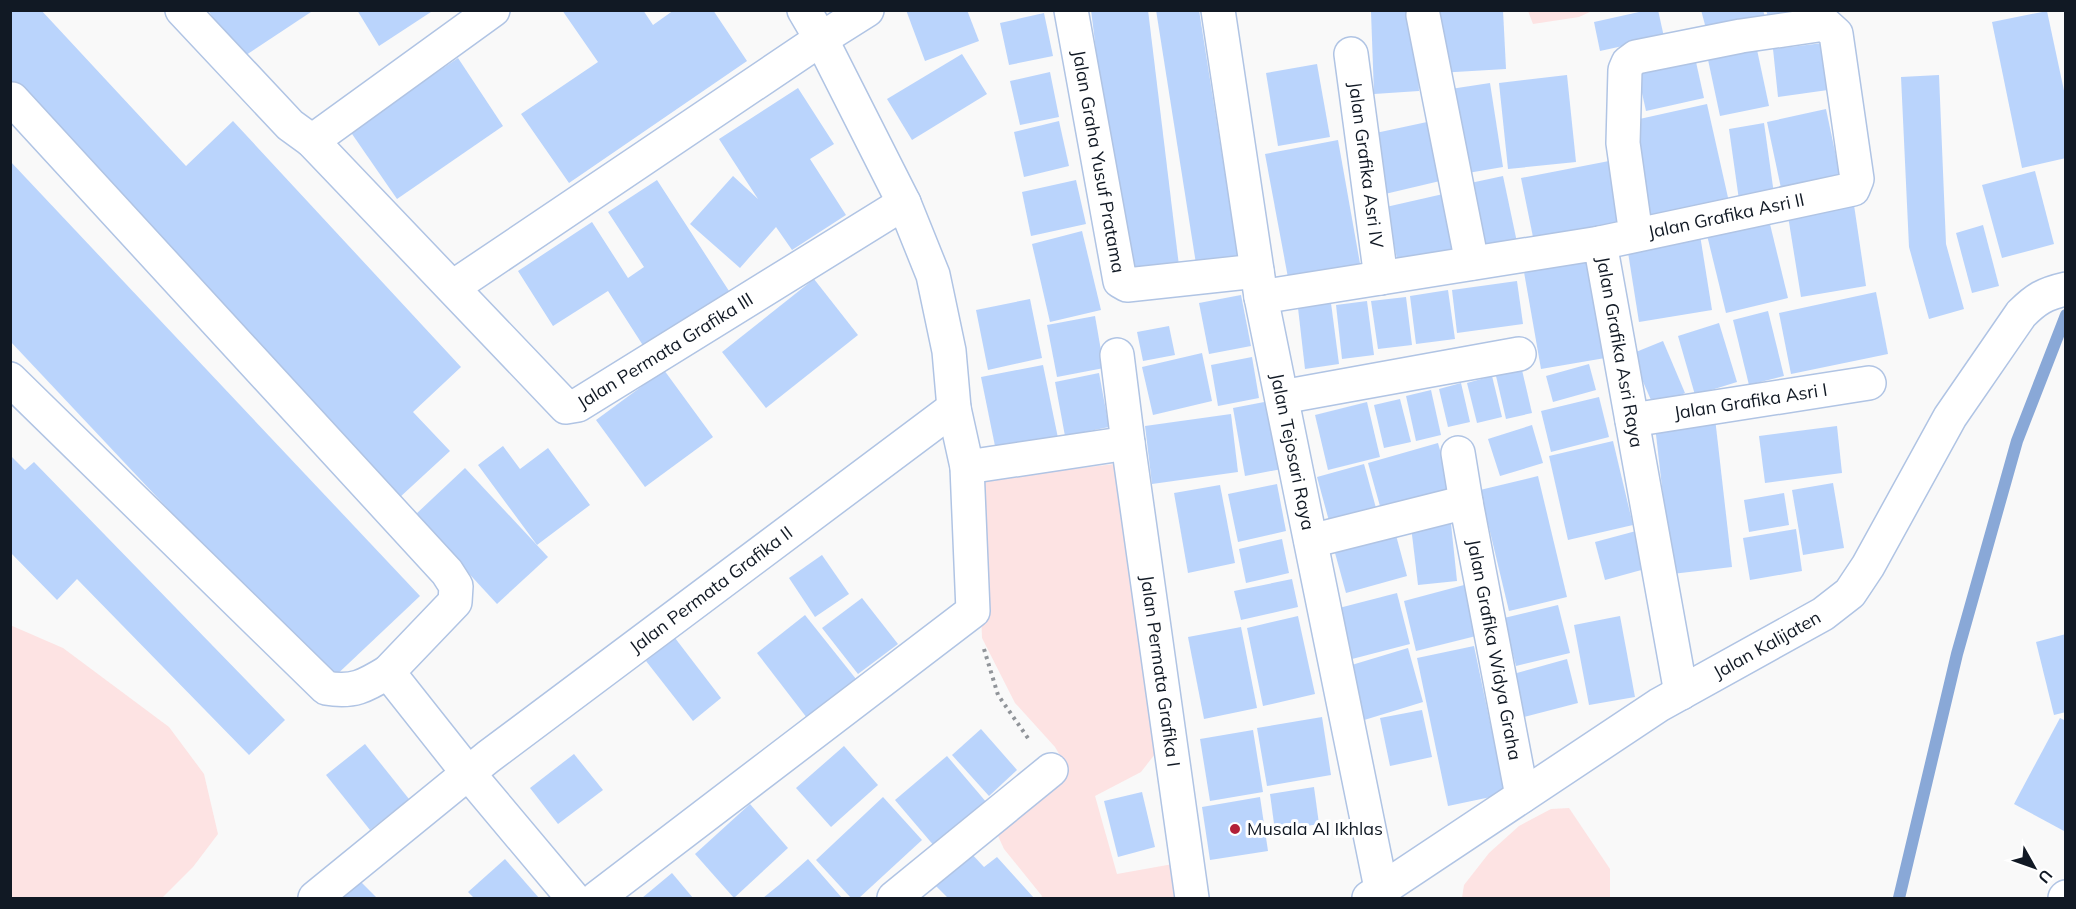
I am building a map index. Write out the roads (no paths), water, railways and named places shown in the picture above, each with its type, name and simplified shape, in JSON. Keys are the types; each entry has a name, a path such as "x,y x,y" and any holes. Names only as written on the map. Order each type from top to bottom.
{"street":[{"name":"Jalan Permata Grafika III","path":"182,10 290,125 312,141 566,407 578,405 904,202"},
{"path":"312,141 493,10"},
{"path":"597,898 973,611 967,466 954,408 949,351 933,275 904,202 804,10"},
{"path":"453,287 867,10"},
{"name":"Jalan Graha Yusuf Pratama","path":"1071,10 1120,281 1126,285 1259,284"},
{"name":"Jalan Tejosari Raya","path":"1218,10 1259,284 1311,541 1378,896"},
{"path":"1423,15 1472,263"},
{"name":"Jalan Grafika Asri II","path":"1600,243 1853,189 1857,179 1836,34 1825,24 1741,36 1636,57 1628,63 1625,70 1623,143 1636,235"},
{"name":"Jalan Grafika Asri IV","path":"1351,54 1381,278"},
{"path":"10,379 326,688 340,691 353,690 388,672 455,602 456,586 452,579 102,195 11,99"},
{"name":"Jalan Grafika Asri Raya","path":"1259,284 1381,278 1600,243 1682,693"},
{"name":"Jalan Kalijaten","path":"1378,896 1659,705 1823,614 1850,593 1868,566 1950,417 2021,314 2049,292 2064,289"},
{"path":"1282,397 1519,354"},
{"name":"Jalan Permata Grafika I","path":"1117,355 1192,898"},
{"name":"Jalan Grafika Asri I","path":"1632,420 1869,383"},
{"name":"Jalan Permata Grafika II","path":"315,898 468,773 954,408"},
{"path":"967,466 1128,443"},
{"name":"Jalan Grafika Widya Graha","path":"1458,453 1522,796"},
{"path":"1311,541 1466,502"},
{"path":"388,672 468,773 573,898"},
{"path":"894,898 1051,770"}],"waterway":[{"path":"1899,898 1957,654 2017,441 2066,315"}],"place":[{"name":"Musala Al Ikhlas","path":"1235,829"}]}
